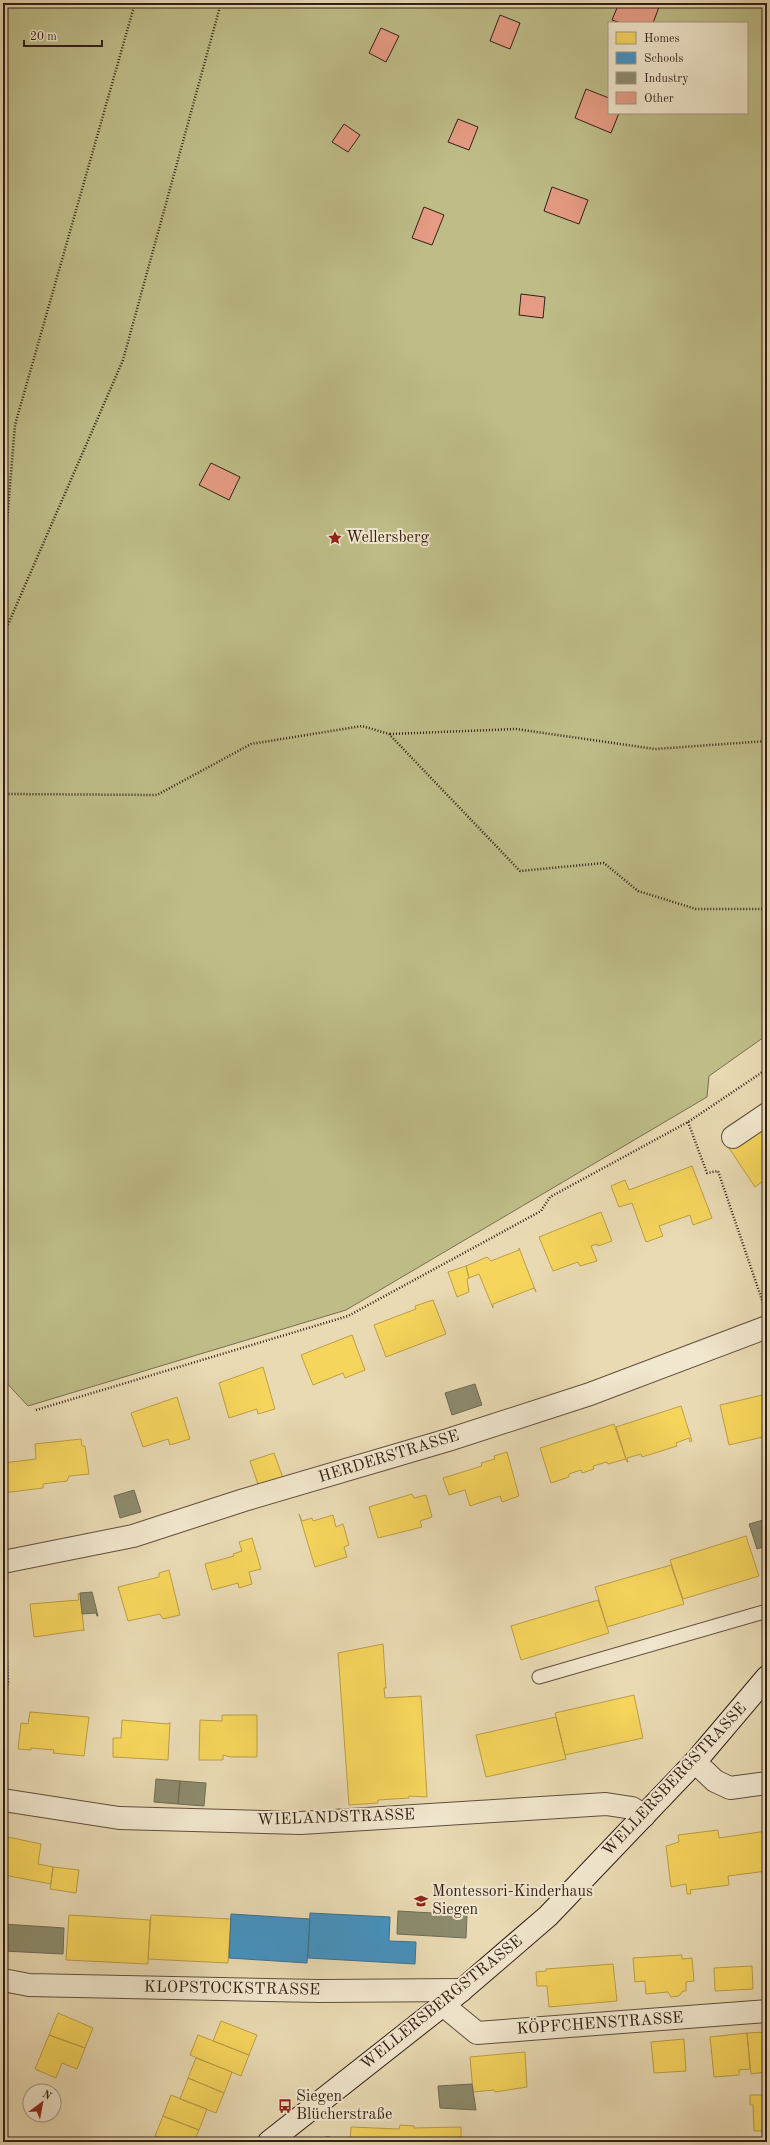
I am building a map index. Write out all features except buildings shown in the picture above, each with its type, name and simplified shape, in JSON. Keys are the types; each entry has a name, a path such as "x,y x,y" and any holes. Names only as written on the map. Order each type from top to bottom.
{"street":[{"path":"733,1137 767,1114"},
{"name":"HERDERSTRASSE","path":"3,1562 133,1536 244,1500 448,1440 590,1394 766,1317"},
{"name":"WELLERSBERGSTRASSE","path":"269,2142 462,1990 548,1916 695,1762 767,1677"},
{"path":"695,1762 716,1781 730,1788 767,1783"},
{"name":"WIELANDSTRASSE","path":"3,1800 119,1818 302,1823 606,1804 632,1808 644,1816"},
{"name":"KLOPSTOCKSTRASSE","path":"3,1980 42,1986 319,1990 462,1990"},
{"name":"KÖPFCHENSTRASSE","path":"443,2005 477,2033 767,2011"}],"lane":[{"path":"539,1677 767,1611"}],"path":[{"path":"3,570 15,425 135,3"},
{"path":"3,636 123,360 221,3"},
{"path":"3,792 7,794 157,795 251,744 362,726 389,734 516,729 655,749 767,741"},
{"path":"389,734 520,871 604,863 638,891 696,909 767,909"},
{"path":"36,1410 348,1316 541,1211 550,1197 688,1122 767,1069"},
{"path":"688,1122 707,1172 718,1171 766,1317"},
{"path":"3,1586 8,1682 3,1715"}],"shaded area":[{"path":"3,3 767,3 767,1035 709,1076 707,1097 346,1310 28,1406 3,1379"}],"place":[{"name":"Wellersberg","path":"335,538"},
{"name":"Montessori-Kinderhaus Siegen","path":"421,1901"},
{"name":"Siegen Blücherstraße","path":"285,2106"}]}
